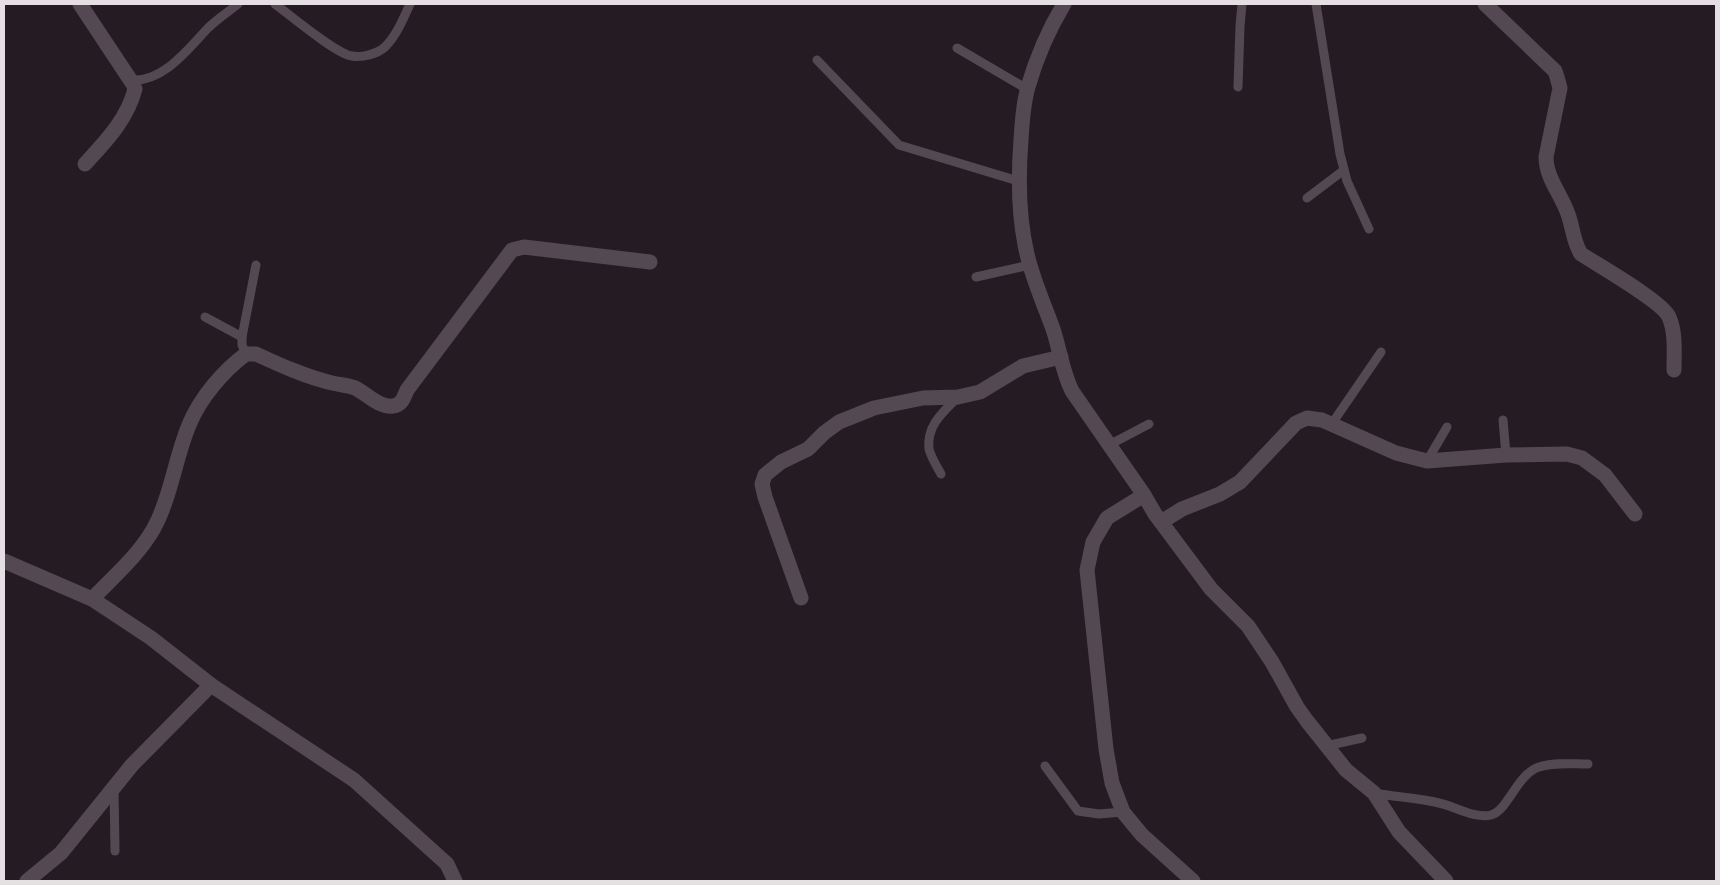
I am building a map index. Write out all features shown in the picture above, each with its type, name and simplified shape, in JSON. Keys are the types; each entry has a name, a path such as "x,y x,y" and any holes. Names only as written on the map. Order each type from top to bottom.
{"street":[{"path":"80,4 135,90 123,118 85,164"},
{"path":"1064,4 1050,28 1027,89 1018,181 1020,214 1030,265 1053,330 1065,376 1072,391 1161,522 1211,589 1248,626 1272,662 1296,707 1346,770 1374,793 1399,832 1446,881"},
{"path":"1485,4 1555,71 1560,88 1546,157 1547,173 1568,215 1576,246 1582,254 1648,297 1669,315 1674,331 1674,370"},
{"path":"92,599 150,535 159,518 189,424 202,401 217,382 232,365 246,354 256,354 332,383 350,386 361,391 374,401 395,406 402,403 407,390 512,250 524,247 650,262"},
{"path":"801,598 765,498 762,484 765,475 781,462 808,449 824,432 839,422 874,408 923,398 958,397 980,392 1023,366 1061,357"},
{"path":"1161,522 1182,509 1220,494 1240,482 1296,423 1307,418 1322,420 1396,453 1427,461 1506,455 1567,454 1582,458 1605,475 1635,514"},
{"path":"1144,495 1107,518 1093,542 1087,570 1106,749 1112,783 1123,812 1142,835 1193,881"},
{"path":"4,561 92,599 151,638 210,685 354,780 447,864 455,881"},
{"path":"28,881 61,853 132,765 210,685"}],"lane":[{"path":"275,4 334,48 351,56 370,55 384,48 396,33 410,4"},
{"path":"1238,87 1242,4"},
{"path":"1316,4 1340,154 1347,182 1369,229"},
{"path":"130,80 143,80 159,72 183,55 210,26 235,5"},
{"path":"957,48 1027,89"},
{"path":"817,60 899,145 1018,181"},
{"path":"1307,198 1344,170"},
{"path":"246,354 242,345 242,337 256,265"},
{"path":"976,278 1030,265"},
{"path":"205,317 242,337"},
{"path":"1331,425 1381,352"},
{"path":"941,474 929,450 930,432 935,420 958,397"},
{"path":"1503,420 1506,455"},
{"path":"1109,445 1149,424"},
{"path":"1427,461 1447,427"},
{"path":"1326,746 1362,738"},
{"path":"1374,793 1440,803 1468,812 1491,815 1498,811 1525,776 1538,768 1556,764 1588,764"},
{"path":"1045,766 1078,811 1099,814 1123,812"},
{"path":"114,786 115,851"}]}
